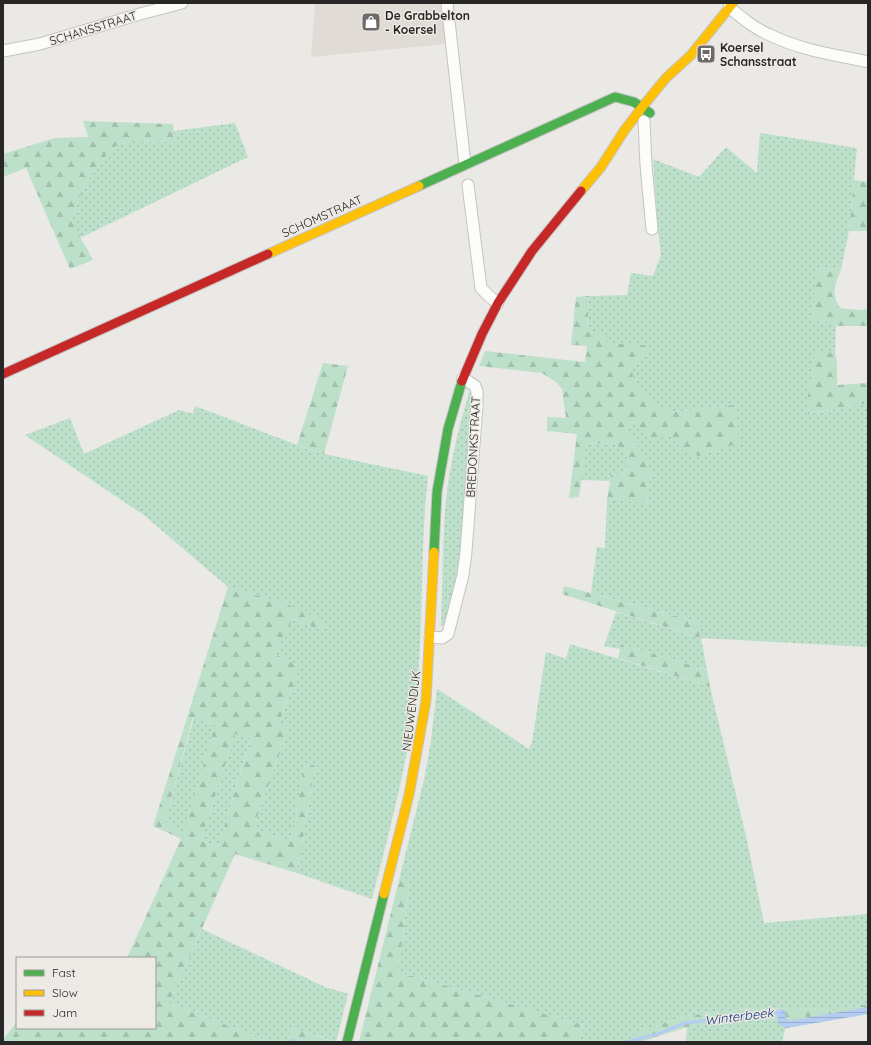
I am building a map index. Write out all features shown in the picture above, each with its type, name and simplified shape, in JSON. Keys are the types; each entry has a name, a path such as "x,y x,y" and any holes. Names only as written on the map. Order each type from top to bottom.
{"street":[{"name":"SCHANSSTRAAT","path":"3,51 40,44 182,3"},
{"path":"447,3 464,164"},
{"path":"674,83 691,55 731,5 743,18 769,35 787,42 868,62"},
{"path":"601,167 624,131 643,106 666,78 691,55"},
{"name":"SCHOMSTRAAT","path":"3,374 416,188 464,164 615,97 628,98 643,106 650,114"},
{"path":"463,378 482,334 498,303 532,252 601,167 634,134 650,114"},
{"path":"650,114 646,166 652,229"},
{"path":"468,185 481,288 498,303"},
{"name":"BREDONKSTRAAT","path":"430,637 442,638 448,634 462,581 466,552 477,412 477,391 473,383 463,378"},
{"name":"NIEUWENDIJK","path":"347,1042 409,795 419,744 426,701 437,492 448,429 463,378"}],"shaded area":[{"path":"315,3 440,3 446,44 311,57"}],"green space":[{"path":"83,121 173,124 175,142 130,141 116,146 106,156 84,186 71,220 93,260 70,269 26,168 3,177 3,154 55,138 88,137"},
{"path":"235,123 248,157 80,238 71,220 84,186 106,156 116,146 130,141 175,142 174,131"},
{"path":"760,133 857,148 849,231 841,270 816,268 813,321 826,322 836,326 835,354 822,351 809,414 868,403 868,647 701,638 707,670 621,644 620,649 604,646 616,612 700,638 698,622 591,593 597,547 605,548 607,499 647,503 651,474 641,450 625,431 634,423 669,434 682,450 734,405 672,412 659,408 635,381 630,366 636,344 606,344 587,332 589,296 627,295 631,273 653,276 661,255 653,159 699,177 726,147 757,173"},
{"path":"854,180 868,182 868,231 849,231"},
{"path":"815,268 841,270 835,289 837,303 840,308 858,310 868,309 868,326 836,326 826,322 813,321"},
{"path":"589,296 587,332 608,334 606,344 636,344 647,346 648,351 645,358 630,366 635,381 659,407 672,412 734,405 737,410 739,443 699,456 682,450 669,434 653,443 634,423 625,431 641,450 648,464 651,474 647,503 607,499 611,475 623,474 628,463 627,454 614,443 586,444 579,497 569,498 577,434 547,431 547,417 566,418 562,389 556,382 542,373 479,366 485,351 585,362 587,346 571,345 576,297"},
{"path":"822,350 835,354 837,363 837,385 868,383 868,403 808,414 807,403 814,356"},
{"path":"323,363 348,366 324,454 297,445"},
{"path":"470,389 473,392 462,565 445,625 441,626 445,507 451,465"},
{"path":"195,406 324,454 428,476 424,523 419,664 416,694 401,782 372,899 297,873 315,766 305,764 290,842 253,829 289,727 279,723 300,667 275,654 293,619 323,631 284,603 228,587 145,516 25,435 70,418 84,454 179,410 193,414"},
{"path":"614,443 627,454 628,463 623,474 611,475 610,481 581,480 586,444"},
{"path":"564,586 698,622 700,638 562,594"},
{"path":"228,587 284,603 327,623 323,631 293,619 275,654 300,667 279,723 289,727 253,829 290,842 305,763 315,766 297,873 235,854 169,1003 271,1042 3,1042 3,1039 16,1023 16,1029 156,1029 156,957 127,957 181,839 153,826","holes":["193,717 215,725 184,832 165,822","235,734 251,738 218,847 201,840"]},
{"path":"570,644 710,687 746,836 764,923 868,914 868,1004 835,1010 757,1008 685,1016 635,1033 637,1042 580,1042 583,1025 398,972 410,881 400,876 424,780 431,741 437,689 529,749 532,742 546,652 566,659"},
{"path":"621,644 707,670 710,687 618,658"},
{"path":"194,717 215,725 184,833 165,822"},
{"path":"235,734 251,737 218,847 201,840"},
{"path":"400,876 410,880 398,972 583,1025 580,1042 359,1042"},
{"path":"202,929 325,987 348,994 336,1042 293,1028 286,1042 271,1042 169,1003"},
{"path":"868,1004 868,1014 786,1028 787,1022 750,1018 687,1027 641,1042 637,1042 634,1033 685,1016 757,1008 835,1010"},
{"path":"750,1018 787,1022 782,1042 686,1042 687,1027"},
{"path":"293,1028 334,1042 286,1042"}],"water":[{"path":"868,1007 868,1014 786,1028 778,1024 778,1010 782,1009 785,1011 786,1019 789,1021"}],"waterway":[{"name":"Winterbeek","path":"626,1042 658,1034 685,1023 780,1012"},
{"name":"Winterbeek","path":"291,1042 293,1040 296,1042"}],"traffic: fast":[{"path":"419,186 615,97 634,102 650,113"},
{"path":"434,552 437,492 448,429 462,381"},
{"path":"347,1042 384,894"}],"traffic: slow":[{"path":"581,191 601,167 624,131 643,106 666,78 691,55 733,3"},
{"path":"268,254 419,186"},
{"path":"384,894 409,795 426,701 434,552"}],"traffic: jam":[{"path":"462,381 482,334 498,303 532,251 581,191"},
{"path":"3,374 268,254"}],"place":[{"name":"De Grabbelton - Koersel","path":"371,22"},
{"name":"Koersel Schansstraat","path":"706,54"}]}
